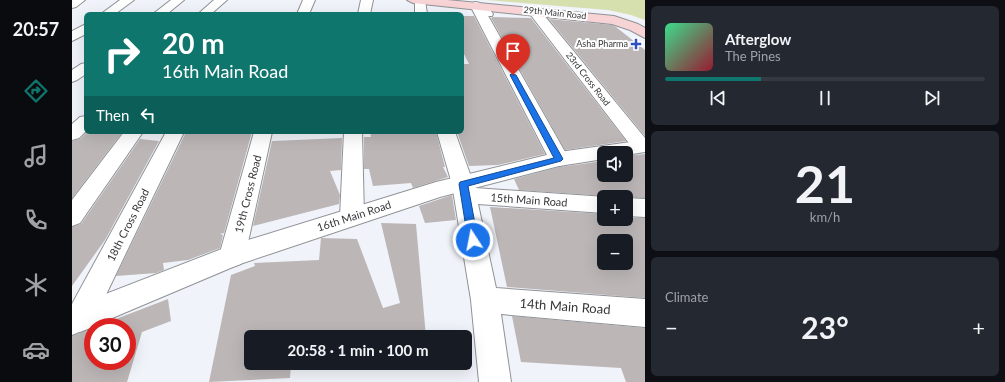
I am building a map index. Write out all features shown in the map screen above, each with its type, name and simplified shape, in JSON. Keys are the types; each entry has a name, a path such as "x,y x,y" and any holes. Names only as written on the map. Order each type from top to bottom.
{"main road":[{"name":"29th Main Road","path":"417,0 483,8 534,11 614,20 634,27 645,34"},
{"name":"29th Main Road","path":"458,0 598,12 627,18 645,26"}],"street":[{"path":"72,5 80,0"},
{"path":"110,12 128,0"},
{"path":"162,12 178,0"},
{"path":"206,12 221,0"},
{"path":"304,12 309,0"},
{"path":"364,12 367,0"},
{"path":"417,0 420,12"},
{"path":"483,8 558,159"},
{"name":"23rd Cross Road","path":"534,11 643,146"},
{"path":"72,37 84,29"},
{"path":"72,77 84,68"},
{"path":"72,116 84,117"},
{"path":"72,134 84,123"},
{"path":"72,217 133,134"},
{"name":"18th Cross Road","path":"76,319 174,134"},
{"name":"19th Cross Road","path":"232,256 262,134"},
{"path":"352,216 354,134"},
{"path":"447,134 464,189 484,300 495,382"},
{"name":"16th Main Road","path":"76,319 232,256 436,190 464,189 558,159 643,146"},
{"name":"15th Main Road","path":"464,189 597,204"},
{"path":"633,207 645,208"},
{"name":"14th Main Road","path":"484,300 645,312"}],"green space":[{"path":"487,0 645,0 645,20 608,10"}],"building":[{"path":"464,16 474,16 545,154 498,165 469,166 458,134 464,134 464,64 469,64 464,54"},
{"path":"491,18 531,18 626,141 565,150"},
{"path":"549,19 612,25 645,50 645,136"},
{"path":"85,134 121,134 72,198 72,141 80,139"},
{"path":"185,134 251,134 224,233 220,234 223,235 220,248 188,260 163,263 164,270 156,273 116,276"},
{"path":"370,134 437,134 445,167 443,167 448,177 413,188 411,183 373,186 369,169 364,169 364,137 371,137"},
{"path":"342,138 341,170 330,171 340,195 339,204 253,226 272,141"},
{"path":"140,139 159,141 105,240 72,286 72,227 81,224"},
{"path":"645,154 645,198 633,198 633,190 597,190 597,195 519,190 514,179 559,167 597,162 597,182 633,182 633,155"},
{"path":"452,195 456,220 425,223 419,206"},
{"path":"490,207 597,214 597,226 633,226 633,218 645,218 645,298 507,287"},
{"path":"381,223 416,224 425,330 244,330 244,370 291,370 290,378 209,382 231,275 255,266 254,263 319,260 321,238 357,239 383,308 400,303"},
{"path":"168,299 171,321 142,332 136,352 136,318 118,318"},
{"path":"512,316 645,328 645,382 626,382 621,368 521,362"},
{"path":"84,331 84,370 131,370 127,382 72,382 72,336"}],"place":[{"name":"Asha Pharma","path":"636,44"}],"route":[{"path":"473,240 463,184 558,159 513,75"}]}
